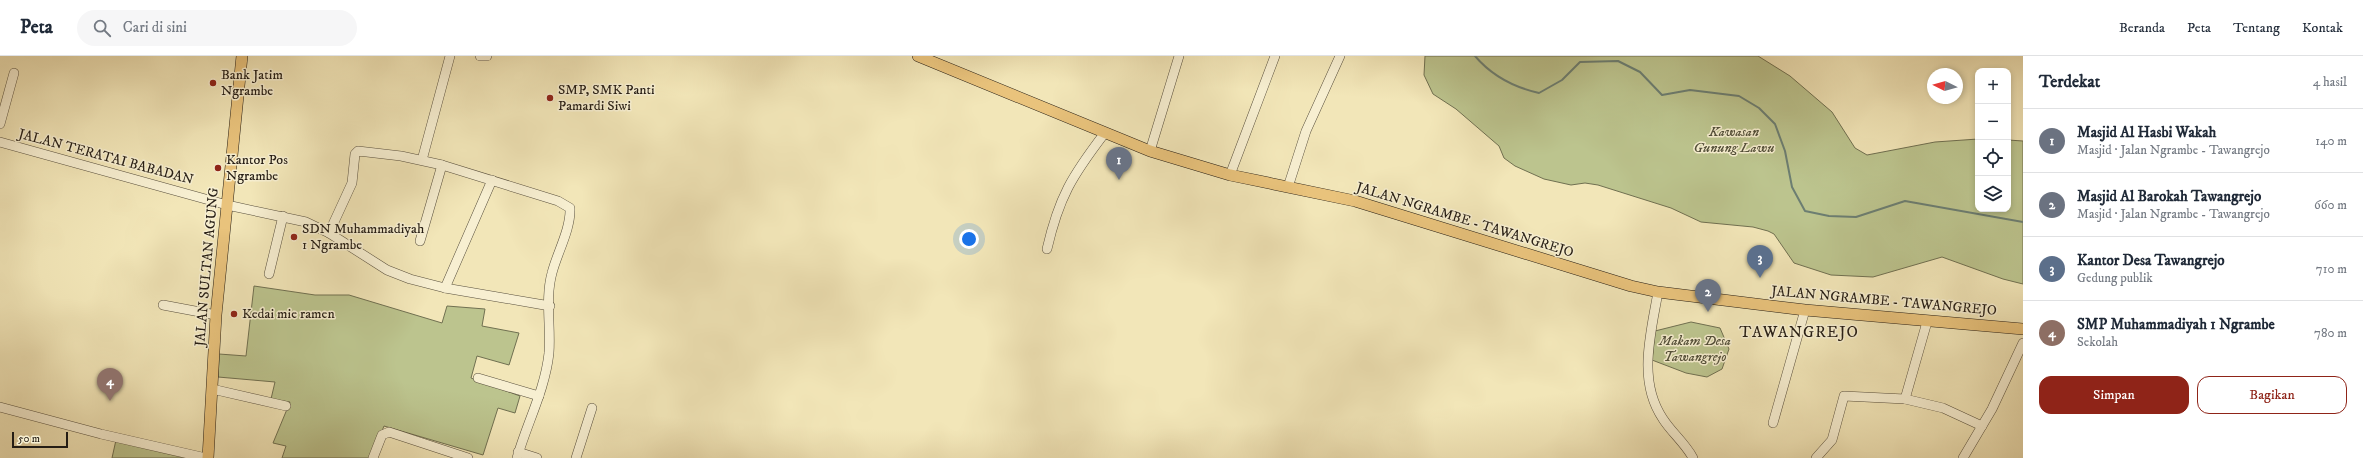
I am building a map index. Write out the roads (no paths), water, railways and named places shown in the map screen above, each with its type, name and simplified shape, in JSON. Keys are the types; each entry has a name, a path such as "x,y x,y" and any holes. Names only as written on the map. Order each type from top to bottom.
{"main road":[{"name":"JALAN SULTAN AGUNG","path":"207,458 216,315 242,56"},
{"name":"JALAN NGRAMBE - TAWANGREJO","path":"918,56 1150,152 1230,175 1355,201 1584,273 1658,292 1805,310 1927,322 2023,329"}],"street":[{"path":"422,160 450,56"},
{"path":"480,56 487,56"},
{"path":"1150,152 1179,56"},
{"path":"1230,175 1275,56"},
{"path":"1288,187 1306,131 1340,56"},
{"path":"0,124 14,74"},
{"path":"1047,249 1055,215 1067,186 1104,134"},
{"name":"JALAN TERATAI BABADAN","path":"0,142 227,205 306,222 329,233 387,270 445,288 550,306"},
{"path":"329,233 352,183 355,154 358,151 422,160 442,165 558,201 570,208 570,214 551,274 549,353 539,396 517,455 537,458"},
{"path":"420,241 442,165"},
{"path":"445,288 492,180"},
{"path":"269,274 283,216"},
{"path":"1658,292 1648,356 1651,392 1662,419 1693,458"},
{"path":"163,305 216,315"},
{"path":"1773,423 1805,310"},
{"path":"1905,399 1927,322"},
{"path":"1963,458 1982,426 2023,343"},
{"path":"478,378 539,396"},
{"path":"212,389 286,406"},
{"path":"1816,458 1832,440 1844,396 1905,399 1943,408 1982,426"},
{"path":"0,407 101,434 207,458"},
{"path":"576,458 592,408"},
{"path":"374,458 382,435 389,432 468,458"}],"waterway":[{"path":"1475,56 1496,75 1504,80 1520,88 1539,93 1562,80 1580,62 1618,61 1640,72 1662,95 1690,90 1739,96 1759,108 1775,124 1785,151 1792,187 1805,211 1829,216 1856,217 1905,201 2023,222"}],"place":[{"name":"Bank Jatim Ngrambe","path":"213,83"},
{"name":"SMP, SMK Panti Pamardi Siwi","path":"550,98"},
{"name":"Kantor Pos Ngrambe","path":"218,168"},
{"name":"Masjid Al Hasbi Wakah","path":"1119,180"},
{"name":"SDN Muhammadiyah 1 Ngrambe","path":"294,237"},
{"name":"Kantor Desa Tawangrejo","path":"1760,278"},
{"name":"Masjid Al Barokah Tawangrejo","path":"1708,312"},
{"name":"Kedai mie ramen","path":"234,314"},
{"name":"SMP Muhammadiyah 1 Ngrambe","path":"110,401"}],"district":[{"name":"TAWANGREJO","path":"1799,332"}],"park label":[{"name":"Kawasan Gunung Lawu","path":"1734,140"},
{"name":"Makam Desa Tawangrejo","path":"1695,350"}]}
